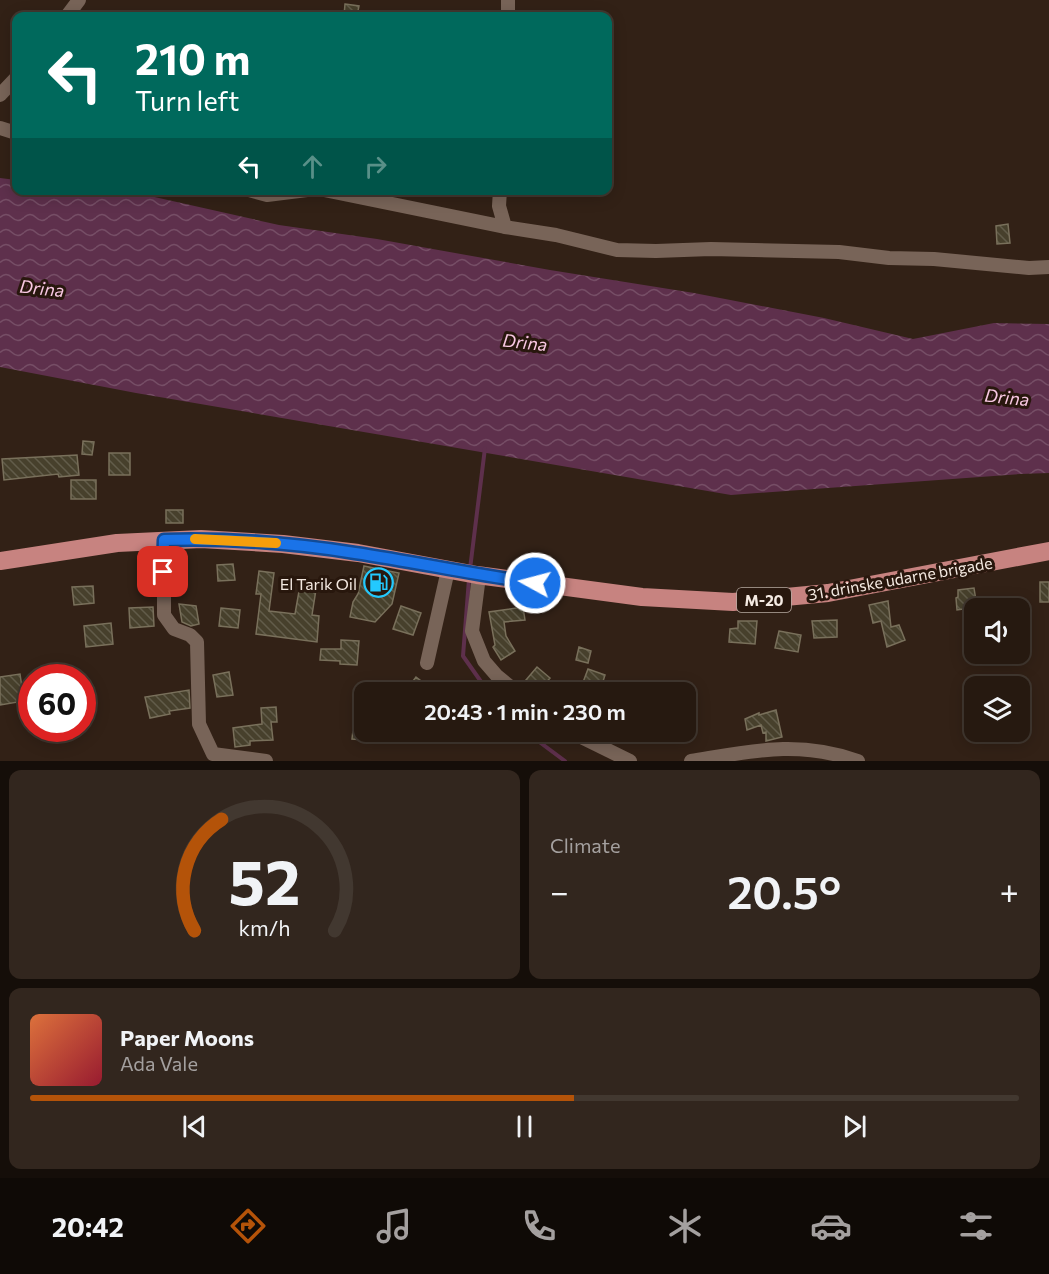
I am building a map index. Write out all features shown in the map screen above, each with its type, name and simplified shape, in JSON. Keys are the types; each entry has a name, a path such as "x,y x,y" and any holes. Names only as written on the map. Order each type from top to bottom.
{"main road":[{"name":"31. drinske udarne brigade","path":"0,561 117,543 201,539 283,544 357,553 468,574 642,597 733,602 828,593 1049,551"}],"street":[{"path":"0,95 12,82"},
{"path":"348,195 505,227 555,234 617,250 711,249 839,252 889,258 934,259 1029,268 1049,267"},
{"path":"500,195 499,206 505,227"},
{"path":"164,540 164,615 174,629 190,635 197,642 199,724 213,754 266,761"},
{"path":"427,663 468,574"},
{"path":"468,574 472,631 484,661 504,682"},
{"path":"591,742 630,761"},
{"path":"691,761 764,749 798,748 838,754 858,761"}],"water":[{"name":"Drina","path":"0,178 12,180 12,195 150,196 279,225 377,239 694,293 824,318 913,339 994,323 1049,324 1049,473 731,495 136,393 0,367"}],"building":[{"path":"345,4 359,6 358,12 344,12"},
{"path":"1008,224 1010,243 997,244 996,226"},
{"path":"83,441 94,442 92,455 82,454"},
{"path":"109,453 130,453 130,475 109,475"},
{"path":"77,455 79,475 59,477 58,474 4,480 2,459"},
{"path":"71,480 96,480 96,499 71,499"},
{"path":"166,510 183,510 183,523 166,523"},
{"path":"186,562 187,584 173,585 173,563"},
{"path":"233,564 235,580 218,581 217,565"},
{"name":"El Tarik Oil","path":"364,566 399,573 392,604 375,622 350,617"},
{"path":"259,571 274,573 269,611 295,614 301,580 317,583 312,615 319,616 317,642 256,634 261,594 256,594"},
{"path":"1040,582 1049,582 1049,602 1040,602"},
{"path":"93,586 94,603 74,605 72,587"},
{"path":"974,588 976,598 964,598 964,609 957,610 956,598 958,590"},
{"path":"888,601 891,627 899,625 905,640 887,647 881,621 873,623 869,605"},
{"path":"179,604 196,606 199,624 191,626 182,622"},
{"path":"401,606 421,613 413,635 393,629"},
{"path":"153,607 154,626 130,628 129,608"},
{"path":"523,607 525,620 504,622 506,636 515,651 501,660 493,647 495,645 489,612"},
{"path":"221,608 240,610 238,628 219,626"},
{"path":"837,620 837,637 814,638 812,621"},
{"path":"738,621 757,621 755,644 729,642 730,629 738,628"},
{"path":"111,623 113,644 86,647 84,626"},
{"path":"779,631 801,635 798,652 775,648"},
{"path":"341,640 359,641 357,665 320,660 321,649 341,649"},
{"path":"579,647 591,651 588,663 576,660"},
{"path":"537,667 550,678 547,682 526,680"},
{"path":"588,669 605,675 603,682 583,682"},
{"path":"229,672 233,695 217,697 213,675"},
{"path":"18,674 18,702 0,705 0,677"},
{"path":"416,677 423,682 412,682"},
{"path":"189,690 190,708 169,711 170,714 150,718 145,697"},
{"path":"276,707 277,722 271,722 273,740 250,741 250,745 235,747 233,728 262,724 261,708"},
{"path":"776,710 782,737 766,741 766,732 763,733 761,725 747,730 745,719 759,713 759,715"}],"waterway":[{"path":"470,569 485,448"},
{"path":"469,579 463,656 481,682"},
{"path":"539,742 565,761"}],"slow traffic":[{"path":"195,539 276,543"}],"place":[{"name":"El Tarik Oil","path":"378,583"}],"route":[{"path":"163,572 164,540 201,539 283,544 344,551 477,576 535,583"}]}
